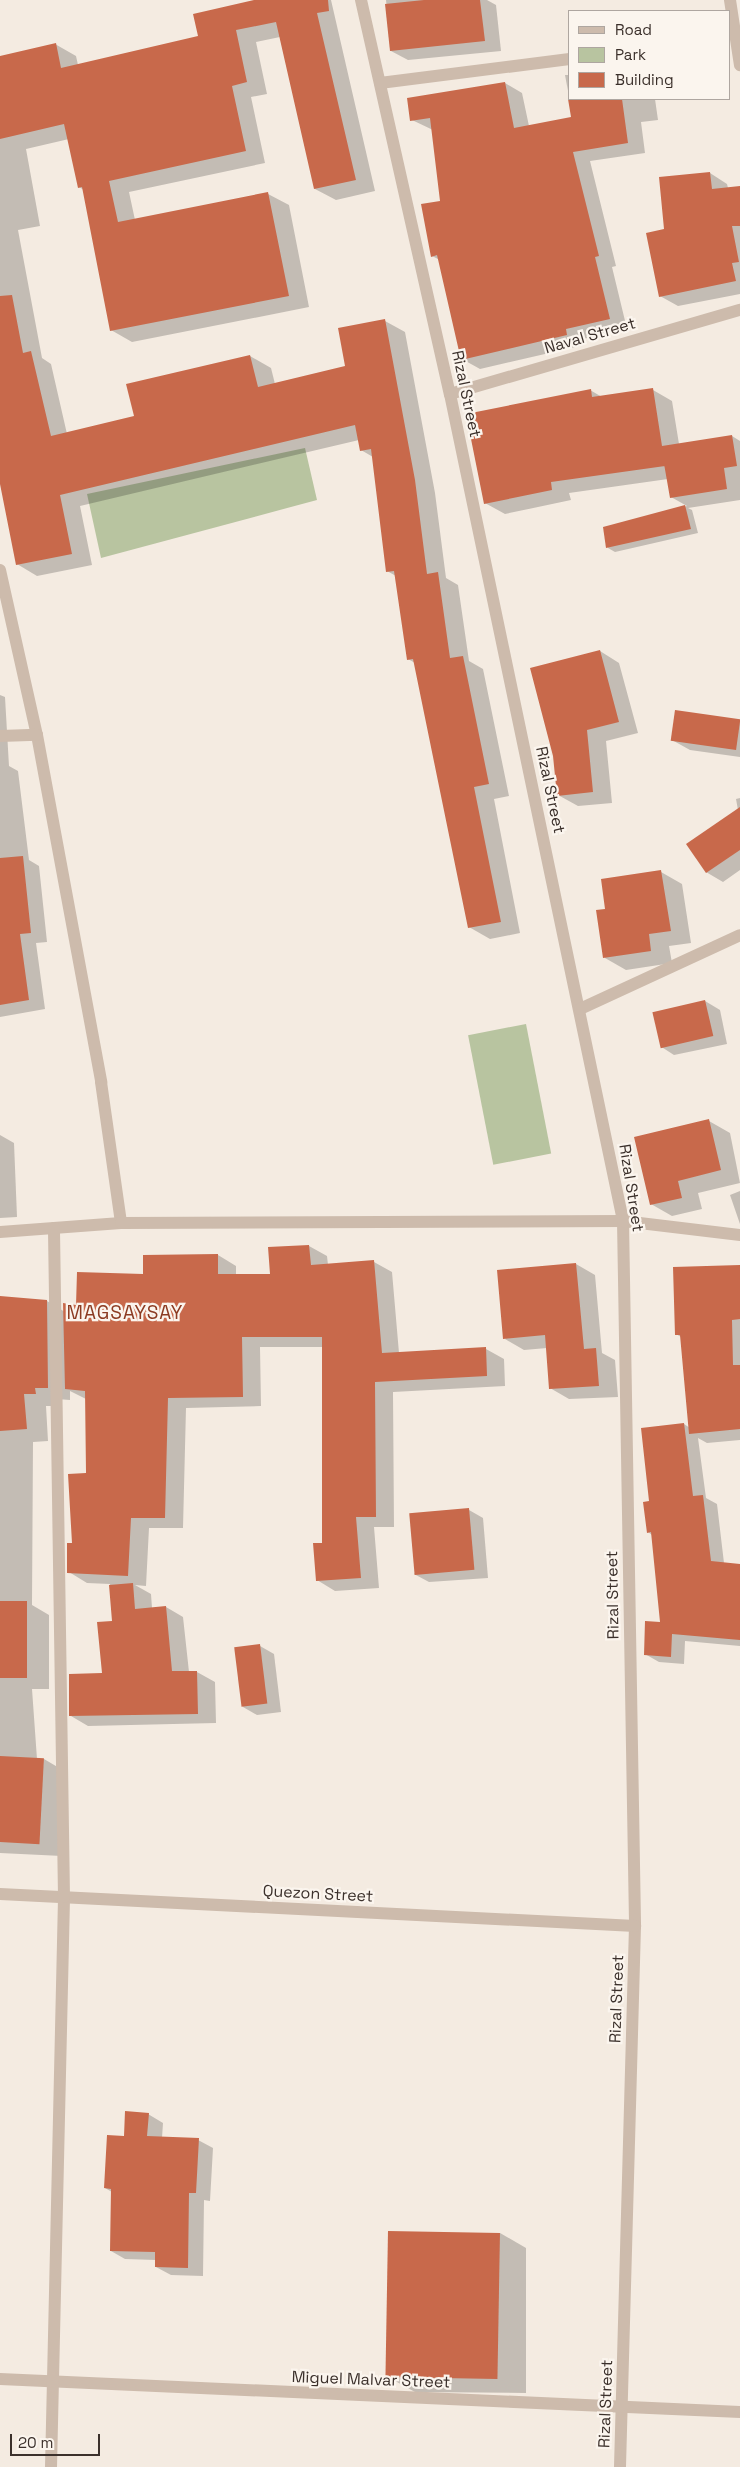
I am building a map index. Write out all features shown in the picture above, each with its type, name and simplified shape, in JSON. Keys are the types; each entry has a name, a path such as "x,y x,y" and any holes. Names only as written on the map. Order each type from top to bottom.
{"street":[{"name":"Rizal Street","path":"360,0 450,394 623,1221 635,1926 620,2467"},
{"path":"730,0 734,38 740,65"},
{"path":"380,83 568,59"},
{"name":"Naval Street","path":"450,394 740,310"},
{"path":"0,570 37,735 101,1082 121,1224"},
{"path":"0,736 37,735"},
{"path":"580,1009 740,935"},
{"path":"0,1232 121,1224 623,1221 740,1235"},
{"path":"50,2467 64,1897 54,1228"},
{"name":"Quezon Street","path":"0,1894 635,1926"},
{"name":"Miguel Malvar Street","path":"0,2379 740,2412"}],"green space":[{"path":"305,448 317,500 101,558 87,494"},
{"path":"526,1024 551,1154 493,1165 468,1035"}],"building":[{"path":"254,0 328,0 329,11 317,13 356,180 314,189 276,22 236,30 247,82 232,86 246,151 109,181 118,222 268,192 289,296 110,331 82,187 78,188 64,124 0,139 0,56 56,43 61,68 198,36 193,14"},
{"path":"424,0 480,0 485,41 390,51 385,4"},
{"path":"505,82 514,128 571,117 568,100 622,100 628,143 573,152 599,256 595,257 610,319 566,329 567,335 461,360 437,255 431,257 421,204 440,201 430,118 410,121 407,98"},
{"path":"710,172 712,189 740,186 740,226 732,226 739,262 732,263 736,281 659,297 646,233 664,229 659,177"},
{"path":"12,295 23,353 31,351 51,436 134,416 126,384 250,355 258,387 345,366 338,328 385,319 415,480 427,574 438,572 450,658 463,656 489,784 474,787 501,922 468,928 413,659 407,660 394,571 386,572 371,449 360,451 355,425 60,495 72,554 16,565 0,484 0,296"},
{"path":"653,388 662,446 732,435 737,466 724,468 727,489 670,498 664,466 551,482 552,490 484,504 466,414 591,389 592,397"},
{"path":"685,505 691,529 606,548 603,527"},
{"path":"600,650 619,722 587,730 593,792 557,796 553,756 530,668"},
{"path":"675,710 740,719 736,750 671,741"},
{"path":"740,807 740,850 706,873 686,844"},
{"path":"23,856 31,933 20,934 29,1000 0,1005 0,858"},
{"path":"661,870 671,931 649,934 651,951 603,958 596,910 605,909 601,879"},
{"path":"705,1000 713,1036 661,1048 652,1012"},
{"path":"709,1119 721,1170 678,1181 682,1198 650,1205 634,1137"},
{"path":"309,1245 311,1265 374,1260 382,1353 486,1347 487,1376 375,1382 376,1517 356,1517 361,1578 316,1581 313,1543 322,1543 322,1337 242,1337 243,1397 168,1398 165,1518 131,1518 128,1576 67,1573 67,1543 72,1543 68,1474 86,1473 85,1391 65,1389 63,1303 76,1305 77,1272 143,1274 143,1255 218,1254 218,1274 270,1274 268,1247"},
{"path":"576,1263 584,1349 596,1348 599,1386 549,1389 545,1335 503,1339 497,1270"},
{"path":"740,1265 740,1319 732,1320 733,1365 740,1365 740,1429 689,1434 680,1335 675,1335 673,1267"},
{"path":"0,1296 47,1300 48,1388 35,1388 36,1394 24,1394 27,1429 0,1431"},
{"path":"684,1423 693,1496 703,1495 711,1561 740,1564 740,1640 672,1634 671,1657 644,1655 645,1621 660,1622 651,1532 647,1533 643,1502 649,1501 641,1428"},
{"path":"469,1508 474,1570 415,1575 409,1513"},
{"path":"133,1583 135,1609 166,1606 172,1671 197,1671 198,1714 69,1716 69,1674 102,1673 97,1622 112,1621 109,1585"},
{"path":"0,1601 27,1601 27,1678 0,1678"},
{"path":"260,1644 267,1704 242,1707 234,1647"},
{"path":"0,1756 44,1758 39,1844 0,1842"},
{"path":"125,2111 149,2113 147,2136 199,2138 196,2193 189,2193 188,2268 155,2267 155,2252 110,2251 111,2189 104,2188 107,2135 124,2136"},
{"path":"388,2231 500,2233 497,2379 385,2377"}],"district":[{"name":"MAGSAYSAY","path":"125,1313"}]}
